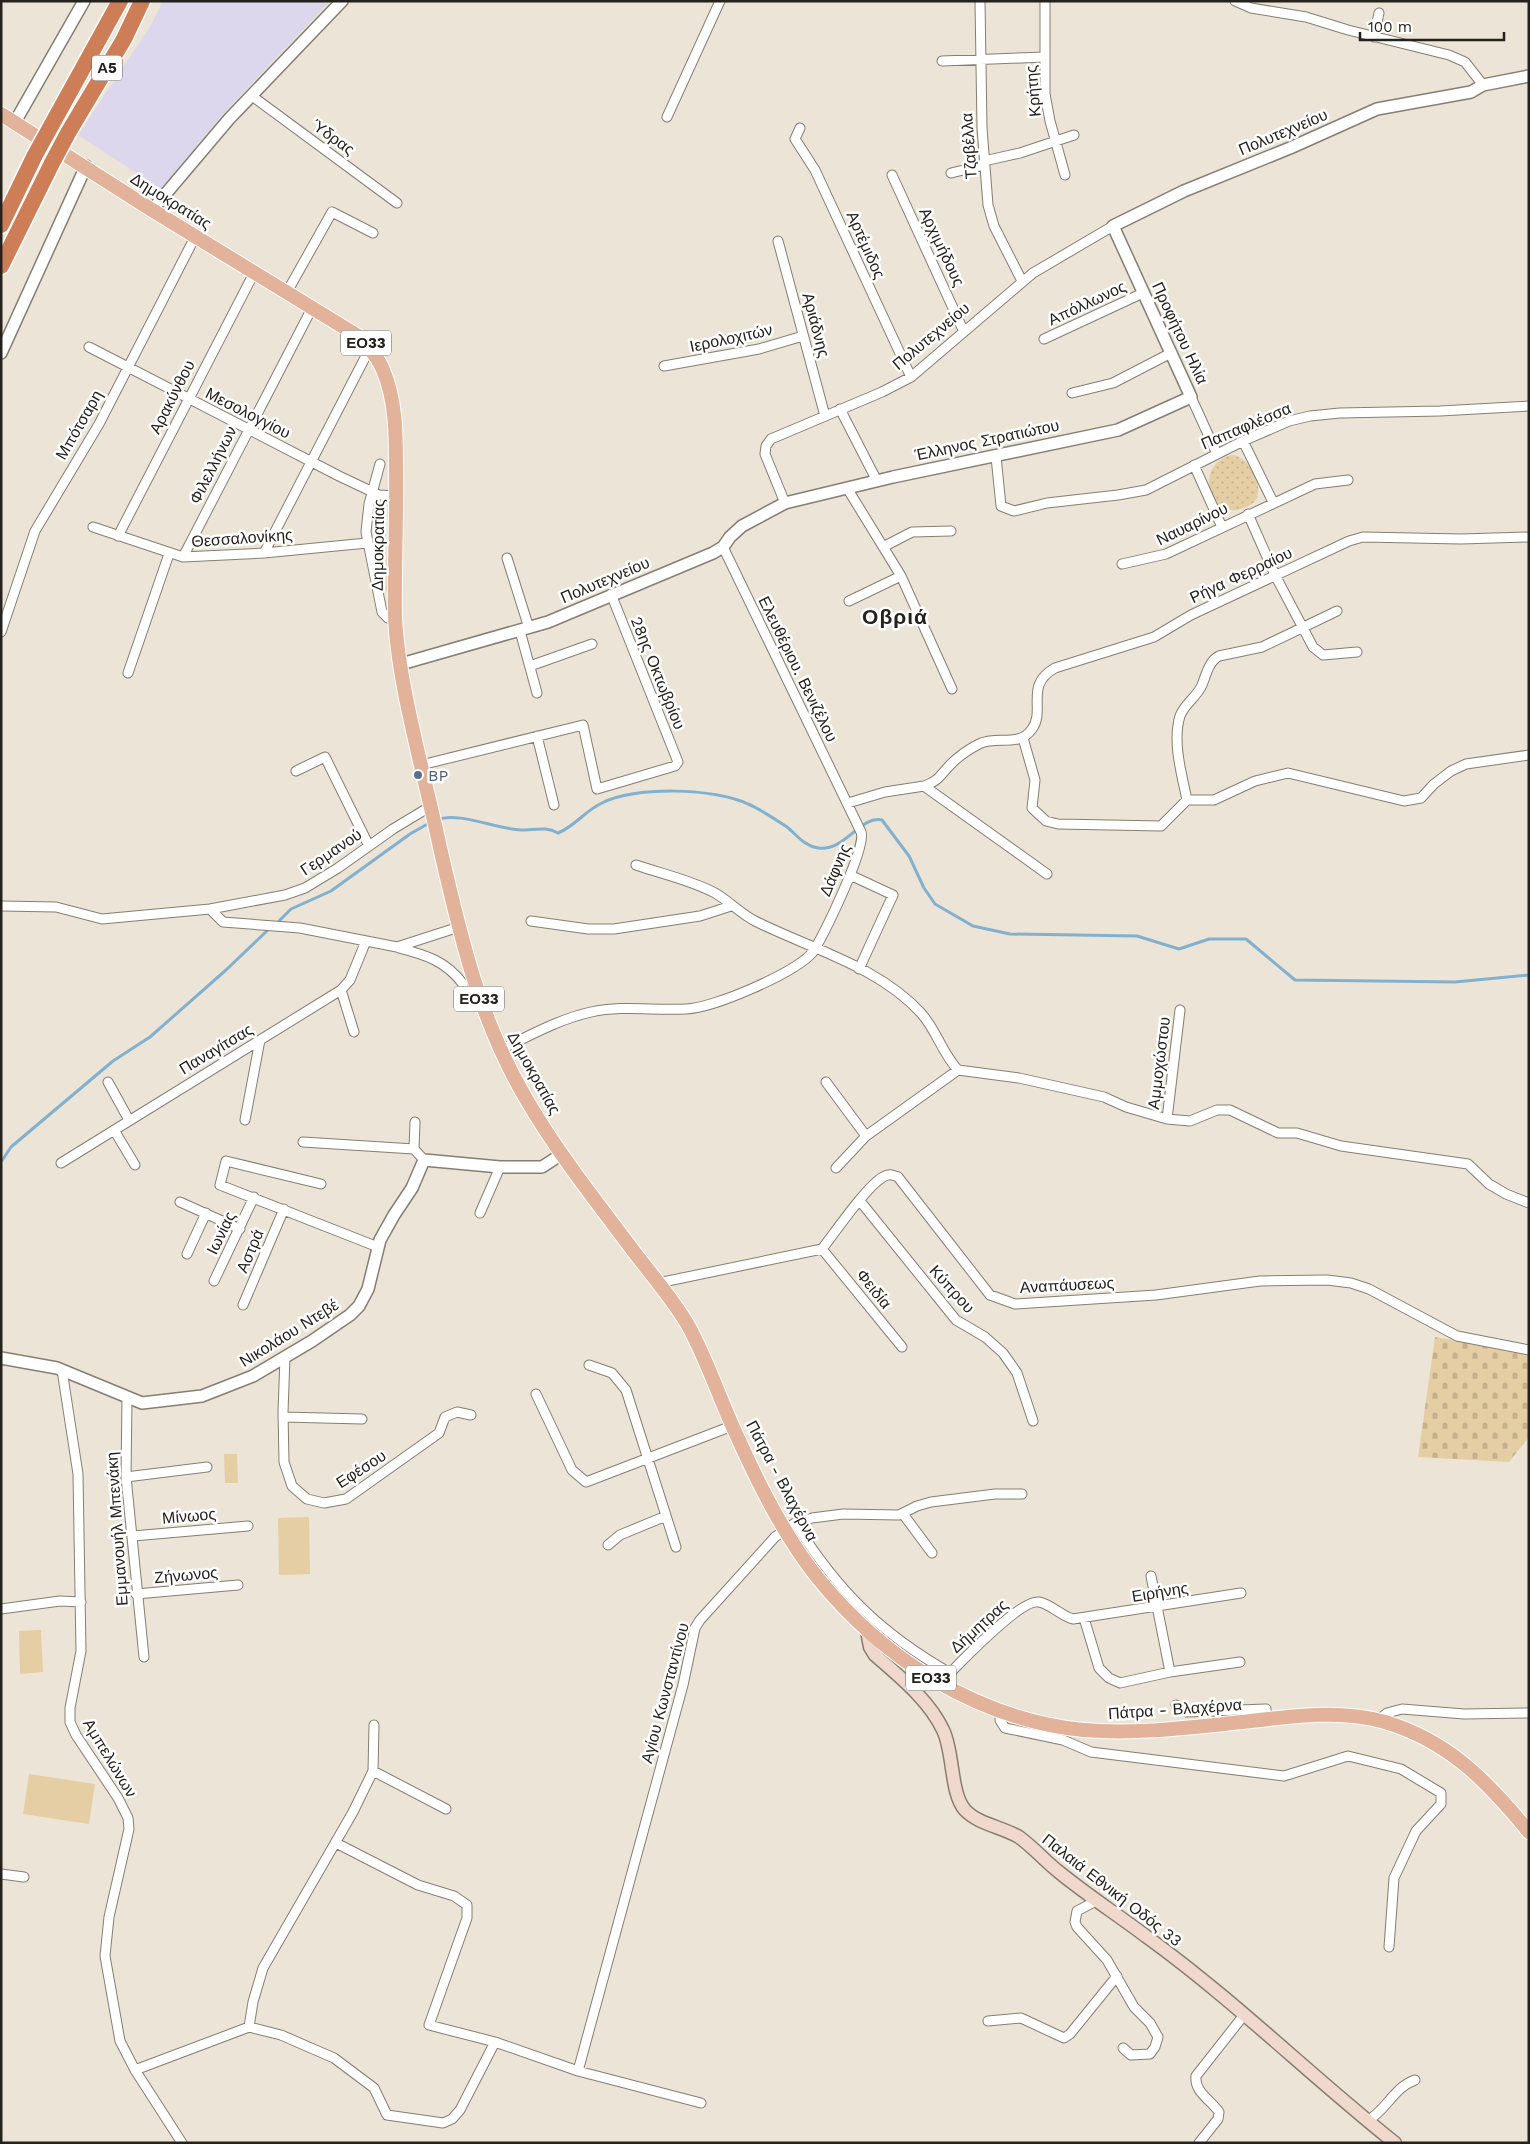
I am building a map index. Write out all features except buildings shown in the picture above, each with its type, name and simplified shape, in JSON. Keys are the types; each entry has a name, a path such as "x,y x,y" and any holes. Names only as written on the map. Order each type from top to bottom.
{"highway":[{"name":"Α5","path":"1,225 35,155 120,1"},
{"name":"Α5","path":"1,266 52,163 124,39 142,1"}],"main road":[{"name":"Δημοκρατίας","path":"1,114 86,166 195,237 358,336 370,348 383,369 392,403 396,448 396,621 401,664 421,765 459,928 482,1009 500,1050 522,1092 562,1154"},
{"name":"Πάτρα - Βλαχέρνα","path":"562,1154 688,1325 732,1426 817,1577 867,1631 943,1685 1001,1711 1055,1725 1104,1731 1177,1729 1326,1716 1378,1720 1436,1742 1469,1766 1502,1800 1529,1832"},
{"name":"Παλαιά Εθνική Οδός 33","path":"867,1631 870,1647 875,1655 921,1699 943,1730 950,1748 957,1791 964,1809 974,1817 1006,1829 1020,1838 1096,1901 1148,1938 1244,2015 1395,2143"}],"street":[{"path":"15,122 84,1"},
{"path":"152,210 215,135 342,1"},
{"path":"667,117 720,1"},
{"name":"Τζαβέλλα","path":"980,1 984,163 990,215 1022,281"},
{"name":"Κρήτης","path":"1045,1 1045,94 1055,141 1065,175"},
{"path":"1234,1 1251,8 1306,17 1456,58 1467,64 1483,85"},
{"path":"1374,37 1379,13"},
{"path":"942,61 1045,57"},
{"name":"Πολυτεχνείου","path":"401,664 525,629 572,612 611,594 699,559 723,547 730,537 742,526 786,503 766,458 766,445 778,435 888,390 911,377 1022,281 1044,265 1113,226 1173,196 1290,148 1377,108 1471,92 1483,85 1529,76"},
{"name":"Ύδρας","path":"252,96 397,203"},
{"name":"Αρτέμιδος","path":"800,128 795,139 815,170 911,377"},
{"path":"952,173 1074,135"},
{"path":"1,353 86,166"},
{"name":"Αρχιμήδους","path":"892,175 964,332"},
{"path":"287,292 332,212 373,233"},
{"name":"Προφήτου Ηλία","path":"1113,226 1217,454"},
{"name":"Μπότσαρη","path":"1,632 35,531 99,424 195,237"},
{"name":"Αριάδνης","path":"778,241 825,416"},
{"name":"Αρακύνθου","path":"118,536 254,273"},
{"name":"Απόλλωνος","path":"1044,339 1143,293"},
{"name":"Φιλελλήνων","path":"183,557 312,308"},
{"name":"Ιερολοχιτών","path":"664,366 759,349 803,336"},
{"name":"Μεσολογγίου","path":"89,347 372,491 385,496 397,496"},
{"path":"264,553 370,348"},
{"path":"1072,393 1113,383 1171,353"},
{"name":"Έλληνος Στρατιώτου","path":"786,503 877,481 996,457 1124,428 1191,396"},
{"name":"Παπαφλέσσα","path":"996,457 1001,506 1014,511 1047,503 1146,490 1243,441 1289,421 1322,414 1529,406"},
{"path":"840,409 877,481"},
{"path":"1243,441 1272,502"},
{"path":"380,464 367,515 367,543 382,612 388,618 396,621"},
{"path":"1194,465 1222,526"},
{"name":"Ναυαρίνου","path":"1122,564 1162,556 1272,502 1314,484 1348,480"},
{"path":"846,488 901,576 952,689"},
{"path":"1248,514 1311,646 1320,654 1357,652"},
{"name":"Θεσσαλονίκης","path":"93,527 169,554 183,557 264,553 367,543"},
{"path":"883,547 912,532 951,531"},
{"name":"Ρήγα Φερραίου","path":"1023,738 1031,731 1037,720 1036,704 1039,688 1042,678 1050,670 1062,664 1144,642 1191,615 1358,538 1461,539 1529,537"},
{"name":"Ελευθέριου. Βενιζέλου","path":"723,547 848,803"},
{"path":"128,673 169,554"},
{"path":"507,558 525,629 530,666 537,693"},
{"path":"849,601 901,576"},
{"name":"28ης Οκτωβρίου","path":"537,736 583,725 597,789 671,769 678,762 611,594"},
{"path":"1187,800 1179,756 1180,717 1200,689 1212,661 1219,656 1262,647 1337,611"},
{"path":"530,666 592,644"},
{"path":"421,765 537,736 554,805"},
{"path":"848,803 885,792 934,783 953,762 981,743 992,740 1014,741 1023,738 1036,780 1032,808 1051,823 1161,826 1187,800 1214,800 1255,781 1288,773 1404,801 1421,798 1434,784 1451,771 1466,764 1529,755"},
{"path":"296,771 325,757 369,846"},
{"path":"924,786 1047,874"},
{"name":"Δάφνης","path":"815,948 862,846 863,838 848,803"},
{"name":"Γερμανού","path":"1,906 56,907 102,919 210,909 300,890 338,868 369,846 432,810"},
{"path":"636,865 715,893 731,906 754,920 859,969 895,990 921,1013 937,1034 947,1058 958,1070 1019,1078 1104,1096 1126,1107 1167,1119 1196,1120 1224,1109 1278,1133 1297,1133 1341,1146 1468,1164 1489,1184 1506,1194 1529,1203"},
{"path":"850,875 893,896 859,969"},
{"path":"531,921 588,930 614,929 700,916 731,906"},
{"path":"210,909 223,922 280,925 397,947 428,955 453,971 463,984"},
{"path":"397,947 459,928"},
{"name":"Παναγίτσας","path":"61,1163 341,990 350,980 366,941"},
{"path":"500,1050 554,1024 591,1012 632,1008 689,1009 708,1004 770,979 806,958 815,948"},
{"path":"341,990 354,1032"},
{"name":"Αμμοχώστου","path":"1167,1119 1180,1010"},
{"path":"245,1120 260,1040"},
{"path":"836,1168 866,1136 958,1070"},
{"path":"108,1082 129,1120"},
{"path":"826,1082 866,1136"},
{"path":"414,1149 415,1122"},
{"path":"114,1130 135,1165"},
{"path":"303,1142 414,1149 424,1160 500,1167 542,1167 562,1154"},
{"name":"Νικολάου Ντεβέ","path":"1,1358 31,1362 62,1370 142,1403 202,1396 253,1376 333,1327 358,1306 368,1289 378,1247 394,1215 412,1188 424,1160"},
{"path":"321,1184 226,1161 220,1185 378,1247"},
{"path":"480,1213 500,1167"},
{"name":"Αναπάυσεως","path":"822,1249 860,1201 883,1177 890,1174 898,1178 990,1295 1015,1304 1164,1295 1260,1282 1328,1280 1351,1283 1369,1289 1457,1336 1529,1350"},
{"name":"Ιωνίας","path":"214,1281 254,1197"},
{"name":"Κύπρου","path":"860,1201 956,1320 984,1337 1003,1353 1017,1374 1033,1421"},
{"path":"180,1202 240,1229"},
{"name":"Αστρά","path":"243,1305 284,1209"},
{"path":"187,1254 206,1213"},
{"path":"658,1283 822,1249"},
{"name":"Φειδία","path":"822,1249 902,1347"},
{"name":"Εφέσου","path":"285,1357 284,1462 292,1486 302,1497 324,1503 339,1501 355,1493 439,1433 445,1418 457,1412 471,1415"},
{"path":"589,1365 612,1373 623,1384 649,1458 676,1548"},
{"name":"Αμπελώνων","path":"62,1370 78,1474 81,1602 81,1651 70,1708 70,1722 76,1735 118,1798 128,1818 129,1829 109,1916 105,1956 120,2041 135,2070 182,2143"},
{"path":"536,1394 572,1470 581,1480 590,1482 732,1426"},
{"name":"Εμμανουήλ Μπενάκη","path":"127,1398 126,1477 136,1594 144,1657"},
{"path":"283,1418 362,1419"},
{"path":"126,1477 207,1467"},
{"path":"790,1527 812,1518 843,1514 903,1514 917,1506 931,1502 995,1494 1022,1494"},
{"path":"903,1514 932,1553"},
{"path":"608,1546 620,1535 666,1516"},
{"name":"Μίνωος","path":"132,1536 248,1526"},
{"name":"Δήμητρας","path":"790,1527 856,1605 913,1651 950,1673 1010,1616 1033,1602 1040,1602 1064,1617 1084,1618"},
{"name":"Αγίου Κωνσταντίνου","path":"578,2071 683,1685 695,1628 742,1572 790,1527"},
{"path":"1151,1576 1170,1672"},
{"name":"Ζήνωνος","path":"136,1594 238,1585"},
{"name":"Ειρήνης","path":"1084,1618 1158,1608 1241,1593"},
{"path":"1,1608 52,1602 81,1602"},
{"path":"1084,1618 1099,1668 1109,1678 1120,1683 1170,1672 1240,1662"},
{"path":"1176,1705 1181,1710 1192,1713 1266,1709 1267,1720"},
{"path":"1378,1720 1388,1713 1402,1709 1464,1714 1529,1713"},
{"path":"1001,1711 1000,1720 1005,1728 1073,1742 1092,1752 1284,1776 1348,1756 1401,1769 1441,1793 1441,1804 1416,1831 1394,1878 1389,1946"},
{"path":"249,2027 251,2010 263,1968 336,1843 373,1771 374,1725"},
{"path":"373,1771 446,1809"},
{"path":"336,1843 418,1885 454,1896 467,1905 467,1918 429,2025 495,2042 578,2071 701,2103"},
{"path":"1,1874 24,1877"},
{"path":"1096,1901 1077,1911 1075,1922 1118,1976 1134,2006 1150,2023 1158,2037 1155,2047 1150,2054 1131,2055 1123,2048"},
{"path":"988,2021 1021,2018 1064,2038 1070,2034 1118,1976"},
{"path":"1199,2143 1218,2119 1219,2112 1198,2089 1195,2083 1196,2076 1244,2015"},
{"path":"135,2070 249,2027 281,2035 334,2058 374,2088 386,2114 434,2123 446,2123 457,2114 495,2042"},
{"path":"1367,2121 1378,2114 1400,2087 1415,2080"}],"shaded area":[{"path":"163,1 330,1 222,115 161,189 78,135 151,25"}],"green space":[{"path":"1232,455 1244,460 1249,465 1256,478 1258,492 1256,500 1250,505 1241,509 1229,510 1220,506 1213,499 1209,479 1213,469 1220,460"},
{"path":"375,504 385,504 387,591 383,591 374,537"},
{"path":"1435,1337 1529,1353 1529,1437 1509,1462 1418,1457"},
{"path":"224,1454 237,1454 238,1483 225,1483"},
{"path":"309,1517 310,1574 279,1575 278,1518"},
{"path":"41,1630 43,1672 20,1674 19,1631"},
{"path":"29,1774 95,1784 89,1824 23,1814"}],"waterway":[{"path":"437,820 446,818 466,819 511,829 545,829 558,833 596,806 616,798 653,792 696,792 734,799 752,806 787,827 805,843 818,848 828,848 836,845 867,823 874,820 882,820 909,856 924,888 935,904 973,926 1010,934 1137,936 1179,949 1209,939 1246,939 1295,980 1455,982 1529,975"},
{"path":"276,924 291,909 331,891 410,834 431,822"},
{"path":"1,1162 11,1147 113,1061 150,1037 269,929"}],"place":[{"name":"BP","path":"418,775"}],"district":[{"name":"Οβριά","path":"895,616"}]}
